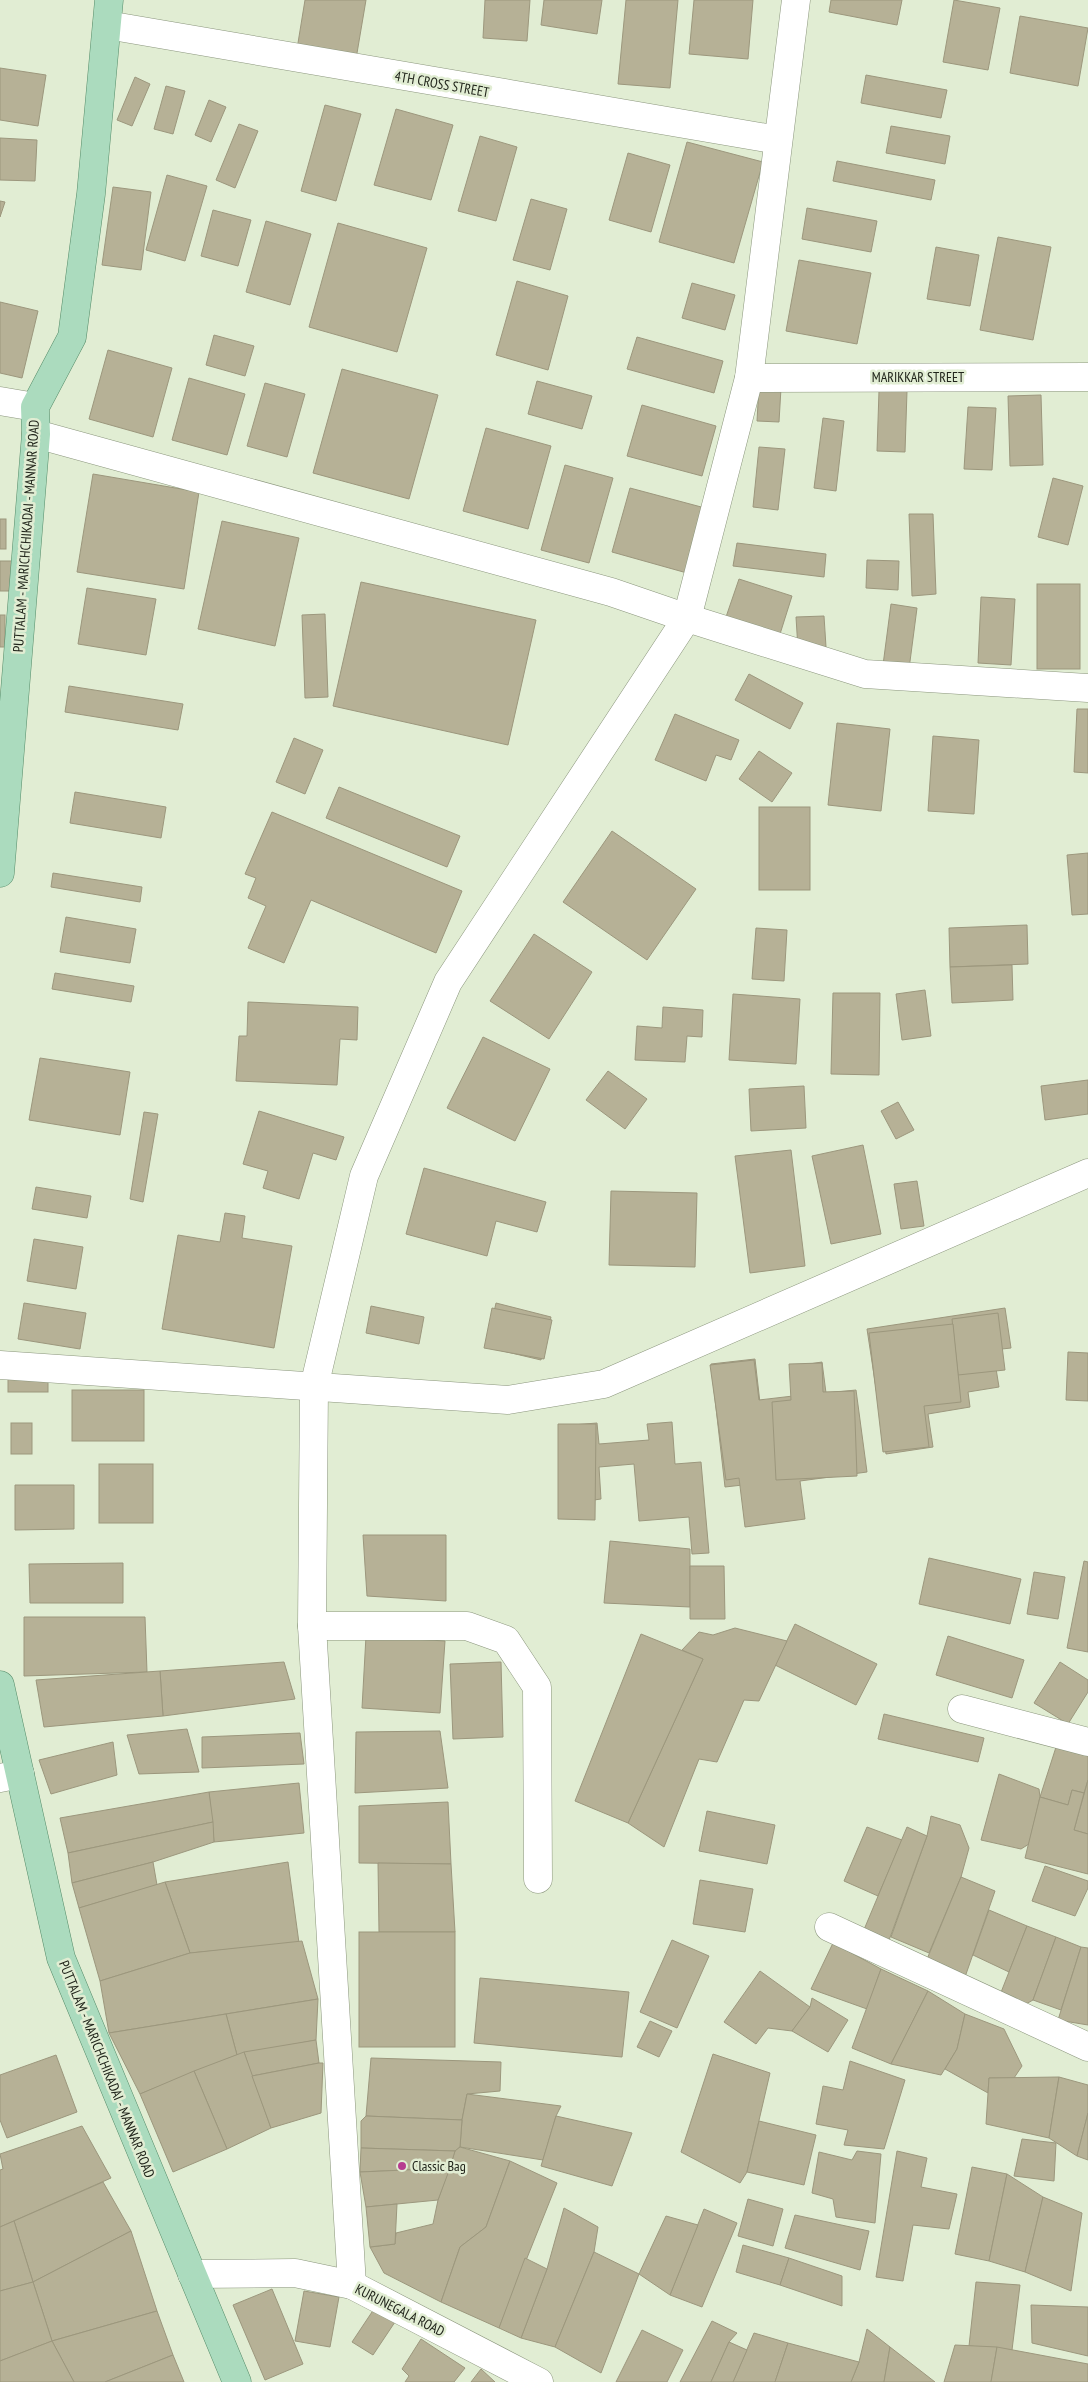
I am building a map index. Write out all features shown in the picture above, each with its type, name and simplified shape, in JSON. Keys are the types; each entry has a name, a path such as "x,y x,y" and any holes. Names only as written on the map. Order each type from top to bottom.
{"main road":[{"name":"PUTTALAM - MARICHCHIKADAI - MANNAR ROAD","path":"0,873 36,434 35,407 72,337 91,194 108,13"},
{"name":"PUTTALAM - MARICHCHIKADAI - MANNAR ROAD","path":"0,1686 10,1776 61,1958 237,2382"}],"street":[{"path":"352,2285 312,1626 314,1387 364,1176 448,982 687,618 749,378 796,0"},
{"name":"4TH CROSS STREET","path":"108,13 778,140"},
{"name":"MARIKKAR STREET","path":"749,378 1088,377"},
{"path":"0,401 35,407"},
{"path":"36,434 611,592 865,674 1088,688"},
{"path":"0,1366 508,1400 604,1384 1088,1173"},
{"path":"312,1626 467,1626 506,1640 537,1687 538,1878"},
{"path":"962,1708 1088,1742"},
{"path":"829,1927 1088,2047"},
{"name":"KURUNEGALA ROAD","path":"192,2274 295,2273 352,2285 538,2382"}],"building":[{"path":"305,0 366,0 356,59 297,49"},
{"path":"485,0 530,0 527,41 483,38"},
{"path":"544,0 602,0 597,34 541,25"},
{"path":"626,0 678,0 670,88 618,84"},
{"path":"694,0 753,0 748,59 689,54"},
{"path":"831,0 902,0 897,25 829,12"},
{"path":"954,0 1000,8 988,70 943,62"},
{"path":"1020,16 1088,28 1078,86 1010,73"},
{"path":"0,68 46,75 38,126 0,120"},
{"path":"866,75 947,90 941,118 861,103"},
{"path":"135,77 150,84 132,126 117,120"},
{"path":"166,86 185,91 173,134 154,129"},
{"path":"209,100 226,107 211,142 195,135"},
{"path":"325,105 361,114 336,201 301,191"},
{"path":"396,109 453,125 431,200 374,185"},
{"path":"239,124 258,131 235,188 216,180"},
{"path":"891,126 950,136 945,164 886,153"},
{"path":"480,136 517,147 496,221 458,211"},
{"path":"0,138 37,140 35,181 0,180"},
{"path":"687,142 763,162 734,263 659,242"},
{"path":"628,153 670,165 651,232 609,220"},
{"path":"837,161 935,180 931,200 833,181"},
{"path":"167,175 207,186 185,261 146,250"},
{"path":"113,187 151,192 141,270 102,265"},
{"path":"531,199 567,209 550,270 513,260"},
{"path":"0,201 5,202 0,217"},
{"path":"807,208 877,221 871,252 802,239"},
{"path":"213,210 251,220 238,266 201,256"},
{"path":"266,221 311,234 290,305 246,292"},
{"path":"338,223 427,248 397,352 309,327"},
{"path":"998,237 1051,247 1033,340 980,330"},
{"path":"936,247 979,255 970,306 927,299"},
{"path":"799,260 871,273 857,344 786,331"},
{"path":"517,281 568,296 548,370 496,355"},
{"path":"692,283 735,295 725,330 682,318"},
{"path":"0,302 38,311 22,378 0,373"},
{"path":"214,335 254,346 245,376 206,365"},
{"path":"637,337 723,361 714,393 627,369"},
{"path":"108,350 172,368 153,437 89,419"},
{"path":"342,369 438,395 409,499 313,473"},
{"path":"189,378 245,394 227,455 172,440"},
{"path":"537,381 592,396 582,429 528,414"},
{"path":"265,383 305,394 287,457 247,446"},
{"path":"759,386 781,388 779,422 757,421"},
{"path":"879,391 907,391 905,452 877,451"},
{"path":"1041,395 1043,465 1010,466 1008,396"},
{"path":"642,405 716,426 702,476 627,456"},
{"path":"968,407 996,408 992,470 964,469"},
{"path":"823,418 844,421 836,491 814,488"},
{"path":"486,428 551,446 528,529 463,511"},
{"path":"759,447 785,449 778,510 753,507"},
{"path":"565,465 613,478 589,563 541,550"},
{"path":"93,474 199,492 184,589 77,572"},
{"path":"1053,478 1083,486 1068,545 1038,537"},
{"path":"630,488 705,508 687,573 612,552"},
{"path":"909,514 933,514 936,594 912,596"},
{"path":"0,519 6,519 6,549 0,549"},
{"path":"222,521 299,538 275,646 198,629"},
{"path":"737,543 826,554 824,577 733,566"},
{"path":"867,560 899,561 898,590 866,588"},
{"path":"0,561 14,561 14,591 0,591"},
{"path":"739,579 792,596 780,634 726,617"},
{"path":"361,582 536,620 508,745 333,706"},
{"path":"1037,584 1080,584 1080,669 1037,669"},
{"path":"87,588 156,599 146,655 78,644"},
{"path":"981,597 1015,599 1011,665 978,663"},
{"path":"891,604 917,608 909,669 883,665"},
{"path":"325,614 328,697 305,698 302,615"},
{"path":"0,615 5,615 5,647 0,647"},
{"path":"824,616 826,647 798,649 796,617"},
{"path":"749,674 803,703 790,729 735,700"},
{"path":"69,686 183,704 178,730 65,712"},
{"path":"1077,709 1088,709 1088,773 1074,772"},
{"path":"675,714 739,740 731,760 716,755 706,781 655,760"},
{"path":"837,723 890,729 881,811 828,805"},
{"path":"933,736 979,740 974,814 928,811"},
{"path":"294,738 323,750 305,794 276,782"},
{"path":"759,751 792,773 772,802 739,779"},
{"path":"339,787 460,836 447,867 326,818"},
{"path":"75,792 166,807 161,838 70,823"},
{"path":"759,807 810,807 810,890 759,890"},
{"path":"272,812 462,891 436,953 311,900 284,963 248,948 266,906 248,898 256,878 245,874"},
{"path":"612,831 696,889 647,960 563,902"},
{"path":"1088,853 1088,914 1072,915 1067,855"},
{"path":"53,873 142,887 140,902 51,887"},
{"path":"66,917 136,929 130,963 60,952"},
{"path":"1027,925 1028,964 950,967 949,928"},
{"path":"756,928 787,930 784,981 752,979"},
{"path":"534,934 592,972 549,1039 490,1001"},
{"path":"1012,965 1013,1000 952,1003 950,967"},
{"path":"55,973 134,986 131,1002 52,989"},
{"path":"925,990 931,1036 902,1040 896,994"},
{"path":"833,993 880,993 879,1075 831,1074"},
{"path":"733,994 800,999 796,1064 729,1060"},
{"path":"248,1002 358,1007 357,1040 340,1039 337,1085 236,1081 239,1036 247,1036"},
{"path":"663,1007 703,1010 702,1037 687,1036 685,1062 635,1060 637,1026 662,1028"},
{"path":"483,1037 550,1069 515,1141 447,1108"},
{"path":"40,1058 130,1072 120,1135 29,1120"},
{"path":"608,1071 647,1099 625,1129 586,1100"},
{"path":"1088,1080 1088,1114 1045,1120 1041,1086"},
{"path":"804,1086 806,1128 751,1131 749,1089"},
{"path":"898,1102 914,1130 896,1139 881,1111"},
{"path":"259,1111 344,1137 336,1160 313,1153 299,1199 263,1188 268,1171 243,1164"},
{"path":"144,1112 158,1114 143,1202 130,1199"},
{"path":"863,1145 881,1234 831,1244 812,1156"},
{"path":"791,1150 805,1266 750,1273 735,1156"},
{"path":"424,1168 546,1202 537,1232 496,1221 487,1256 406,1234"},
{"path":"917,1181 924,1226 901,1229 894,1184"},
{"path":"36,1187 91,1196 87,1218 32,1209"},
{"path":"611,1191 697,1193 695,1267 609,1265"},
{"path":"225,1213 245,1216 242,1238 292,1246 274,1348 162,1329 178,1235 220,1242"},
{"path":"34,1239 83,1247 76,1289 27,1281"},
{"path":"24,1303 86,1313 80,1349 18,1339"},
{"path":"496,1303 551,1317 541,1360 486,1347"},
{"path":"371,1306 424,1317 419,1344 366,1333"},
{"path":"492,1308 552,1320 544,1359 484,1348"},
{"path":"1005,1308 1011,1348 993,1350 999,1387 968,1392 970,1407 928,1414 933,1447 886,1454 867,1329"},
{"path":"998,1313 1005,1370 958,1375 952,1319"},
{"path":"953,1324 961,1402 924,1406 929,1447 883,1452 869,1333"},
{"path":"1068,1352 1088,1353 1088,1401 1066,1400"},
{"path":"755,1359 769,1482 725,1487 711,1364"},
{"path":"754,1360 759,1400 793,1396 790,1367 822,1362 826,1393 856,1390 867,1472 800,1481 805,1519 745,1527 739,1478 726,1480 710,1365"},
{"path":"822,1363 823,1392 854,1391 857,1476 776,1480 772,1402 791,1400 789,1364"},
{"path":"8,1378 48,1378 48,1392 8,1392"},
{"path":"72,1390 144,1390 144,1441 72,1441"},
{"path":"672,1422 675,1464 701,1462 709,1553 692,1554 689,1517 639,1521 634,1464 599,1467 601,1499 587,1501 588,1508 567,1510 560,1426 597,1423 599,1444 649,1440 647,1424"},
{"path":"11,1423 32,1423 32,1454 11,1454"},
{"path":"558,1424 596,1424 595,1520 558,1519"},
{"path":"99,1464 153,1464 153,1523 99,1523"},
{"path":"15,1485 74,1485 74,1529 15,1530"},
{"path":"363,1535 446,1535 446,1601 367,1596"},
{"path":"610,1541 690,1549 690,1607 604,1603"},
{"path":"929,1558 1021,1579 1010,1624 919,1604"},
{"path":"1084,1561 1088,1562 1088,1652 1067,1648"},
{"path":"123,1563 123,1603 30,1603 29,1564"},
{"path":"690,1566 724,1566 725,1619 690,1619"},
{"path":"1034,1572 1065,1577 1058,1619 1027,1614"},
{"path":"24,1617 145,1617 147,1672 24,1676"},
{"path":"795,1624 877,1664 856,1705 775,1665"},
{"path":"735,1628 787,1641 759,1701 744,1700 717,1762 699,1759 664,1847 628,1823 703,1659 682,1650 699,1632 713,1635"},
{"path":"641,1634 703,1659 628,1823 575,1801"},
{"path":"366,1636 445,1641 440,1713 362,1708"},
{"path":"948,1636 1024,1660 1012,1698 936,1675"},
{"path":"284,1662 295,1699 163,1716 160,1671"},
{"path":"501,1662 503,1737 453,1739 450,1664"},
{"path":"1060,1662 1088,1680 1088,1692 1068,1724 1034,1703"},
{"path":"160,1671 163,1716 44,1727 36,1680"},
{"path":"884,1714 984,1738 978,1762 878,1739"},
{"path":"187,1729 199,1772 139,1774 127,1735"},
{"path":"440,1731 448,1788 355,1793 356,1732"},
{"path":"300,1733 304,1764 202,1768 202,1737"},
{"path":"113,1742 117,1775 51,1794 39,1760"},
{"path":"1057,1744 1088,1751 1088,1780 1084,1793 1072,1790 1068,1805 1040,1797"},
{"path":"999,1774 1039,1789 1040,1797 1029,1844 1021,1849 981,1840"},
{"path":"1088,1780 1088,1834 1074,1830"},
{"path":"299,1783 304,1833 214,1842 209,1792"},
{"path":"1072,1790 1084,1793 1074,1830 1088,1834 1088,1874 1025,1858 1040,1797 1068,1805"},
{"path":"209,1792 213,1822 68,1853 60,1818"},
{"path":"448,1802 451,1864 359,1863 359,1806"},
{"path":"707,1811 775,1825 767,1864 699,1851"},
{"path":"931,1816 960,1825 969,1848 961,1877 929,1953 891,1937 927,1836"},
{"path":"213,1822 214,1842 153,1862 72,1883 68,1853"},
{"path":"867,1827 902,1840 878,1896 844,1881"},
{"path":"907,1827 927,1836 888,1943 863,1932"},
{"path":"153,1862 157,1885 79,1908 72,1883"},
{"path":"288,1862 299,1943 190,1953 165,1882"},
{"path":"378,1863 451,1864 455,1932 379,1932"},
{"path":"1045,1866 1088,1881 1088,1888 1075,1916 1032,1901"},
{"path":"961,1877 995,1891 965,1977 925,1964"},
{"path":"700,1880 753,1889 745,1932 693,1924"},
{"path":"165,1882 190,1953 100,1981 79,1908"},
{"path":"989,1910 1027,1926 1009,1972 973,1955"},
{"path":"1027,1926 1056,1937 1033,2000 1019,2008 998,2000"},
{"path":"359,1932 455,1932 455,2047 359,2047"},
{"path":"1056,1937 1081,1947 1061,2010 1033,2000"},
{"path":"672,1940 709,1956 677,2028 640,2012"},
{"path":"302,1941 318,1999 109,2033 100,1981 190,1953"},
{"path":"833,1943 881,1969 867,2009 811,1989"},
{"path":"1081,1947 1088,1948 1088,2025 1058,2020"},
{"path":"881,1969 928,1991 891,2064 852,2048"},
{"path":"760,1971 810,2007 792,2031 768,2028 756,2044 724,2022"},
{"path":"480,1978 629,1992 622,2057 474,2043"},
{"path":"928,1991 965,2014 957,2049 941,2075 891,2064"},
{"path":"812,1998 848,2020 828,2052 792,2031 810,2007"},
{"path":"318,1999 316,2040 237,2055 226,2014"},
{"path":"226,2014 237,2055 140,2094 109,2033"},
{"path":"965,2014 1004,2029 1022,2066 1014,2078 989,2078 988,2093 945,2069 957,2049"},
{"path":"650,2021 672,2031 659,2057 637,2047"},
{"path":"316,2040 319,2063 252,2076 244,2052"},
{"path":"244,2052 271,2128 227,2149 194,2071"},
{"path":"713,2054 770,2073 747,2172 740,2183 681,2152"},
{"path":"56,2055 77,2112 7,2138 0,2120 0,2075"},
{"path":"371,2058 501,2062 500,2091 467,2094 462,2120 366,2116"},
{"path":"850,2061 905,2080 884,2149 844,2145 848,2130 816,2124 823,2086 843,2090"},
{"path":"323,2063 321,2113 271,2128 252,2076"},
{"path":"194,2071 227,2149 173,2172 140,2094"},
{"path":"1059,2077 1049,2138 986,2124 989,2078"},
{"path":"1059,2077 1088,2085 1088,2113 1077,2156 1049,2138"},
{"path":"467,2094 561,2106 556,2116 543,2160 460,2147 462,2120"},
{"path":"1088,2113 1088,2160 1077,2156"},
{"path":"366,2116 462,2120 460,2147 455,2151 361,2148 361,2121"},
{"path":"556,2116 632,2133 612,2186 541,2166"},
{"path":"759,2121 816,2135 804,2185 747,2172"},
{"path":"82,2126 111,2178 0,2227 0,2170 3,2169 0,2154"},
{"path":"1022,2139 1056,2143 1054,2181 1014,2176"},
{"path":"460,2147 510,2161 486,2227 460,2247 441,2302 384,2273 370,2247 395,2244 396,2233 433,2224 438,2200 455,2151"},
{"path":"361,2148 455,2151 450,2168 360,2172"},
{"path":"857,2151 881,2154 875,2223 836,2217 833,2199 812,2193 819,2152 852,2160"},
{"path":"897,2151 927,2158 921,2187 957,2194 949,2229 913,2225 903,2281 876,2277"},
{"path":"510,2161 557,2183 499,2328 441,2302 460,2247 486,2227"},
{"path":"972,2167 1007,2174 989,2261 955,2254"},
{"path":"450,2168 438,2200 366,2207 360,2172"},
{"path":"1007,2174 1043,2197 1025,2272 989,2261"},
{"path":"103,2182 131,2231 33,2282 14,2221"},
{"path":"1043,2197 1082,2213 1071,2291 1025,2272"},
{"path":"748,2199 783,2209 773,2246 738,2236"},
{"path":"397,2204 395,2244 370,2247 366,2207"},
{"path":"564,2208 598,2227 594,2252 555,2347 521,2338 547,2269"},
{"path":"704,2209 737,2223 702,2307 670,2295"},
{"path":"795,2215 869,2231 860,2270 785,2248"},
{"path":"666,2216 698,2225 670,2295 639,2274"},
{"path":"14,2221 33,2282 0,2291 0,2227"},
{"path":"131,2231 157,2311 52,2341 33,2282"},
{"path":"743,2245 789,2258 780,2285 736,2272"},
{"path":"594,2252 639,2274 601,2373 555,2347"},
{"path":"525,2258 547,2269 521,2338 499,2328"},
{"path":"789,2258 842,2276 842,2306 780,2285"},
{"path":"33,2282 52,2341 0,2361 0,2291"},
{"path":"976,2282 1020,2285 1012,2350 969,2346"},
{"path":"272,2289 303,2364 265,2380 233,2305"},
{"path":"304,2291 339,2297 330,2347 295,2341"},
{"path":"1031,2305 1088,2307 1088,2356 1032,2343"},
{"path":"374,2309 395,2322 373,2355 352,2342"},
{"path":"157,2311 173,2355 105,2382 74,2382 52,2341"},
{"path":"712,2321 737,2333 729,2342 711,2382 680,2382"},
{"path":"867,2329 890,2347 884,2382 851,2382 859,2362"},
{"path":"642,2330 683,2350 667,2382 616,2382"},
{"path":"754,2333 788,2343 775,2382 733,2382"},
{"path":"421,2339 465,2368 454,2382 405,2382 409,2376 402,2369"},
{"path":"52,2341 74,2382 0,2382 0,2361"},
{"path":"729,2342 747,2350 733,2382 711,2382"},
{"path":"788,2343 859,2362 851,2382 775,2382"},
{"path":"955,2345 997,2347 991,2382 944,2382"},
{"path":"890,2347 935,2382 884,2382"},
{"path":"997,2347 1088,2364 1088,2382 991,2382"},
{"path":"173,2355 184,2382 105,2382"},
{"path":"481,2369 495,2382 471,2382"}],"place":[{"name":"Classic Bag","path":"402,2166"}]}
